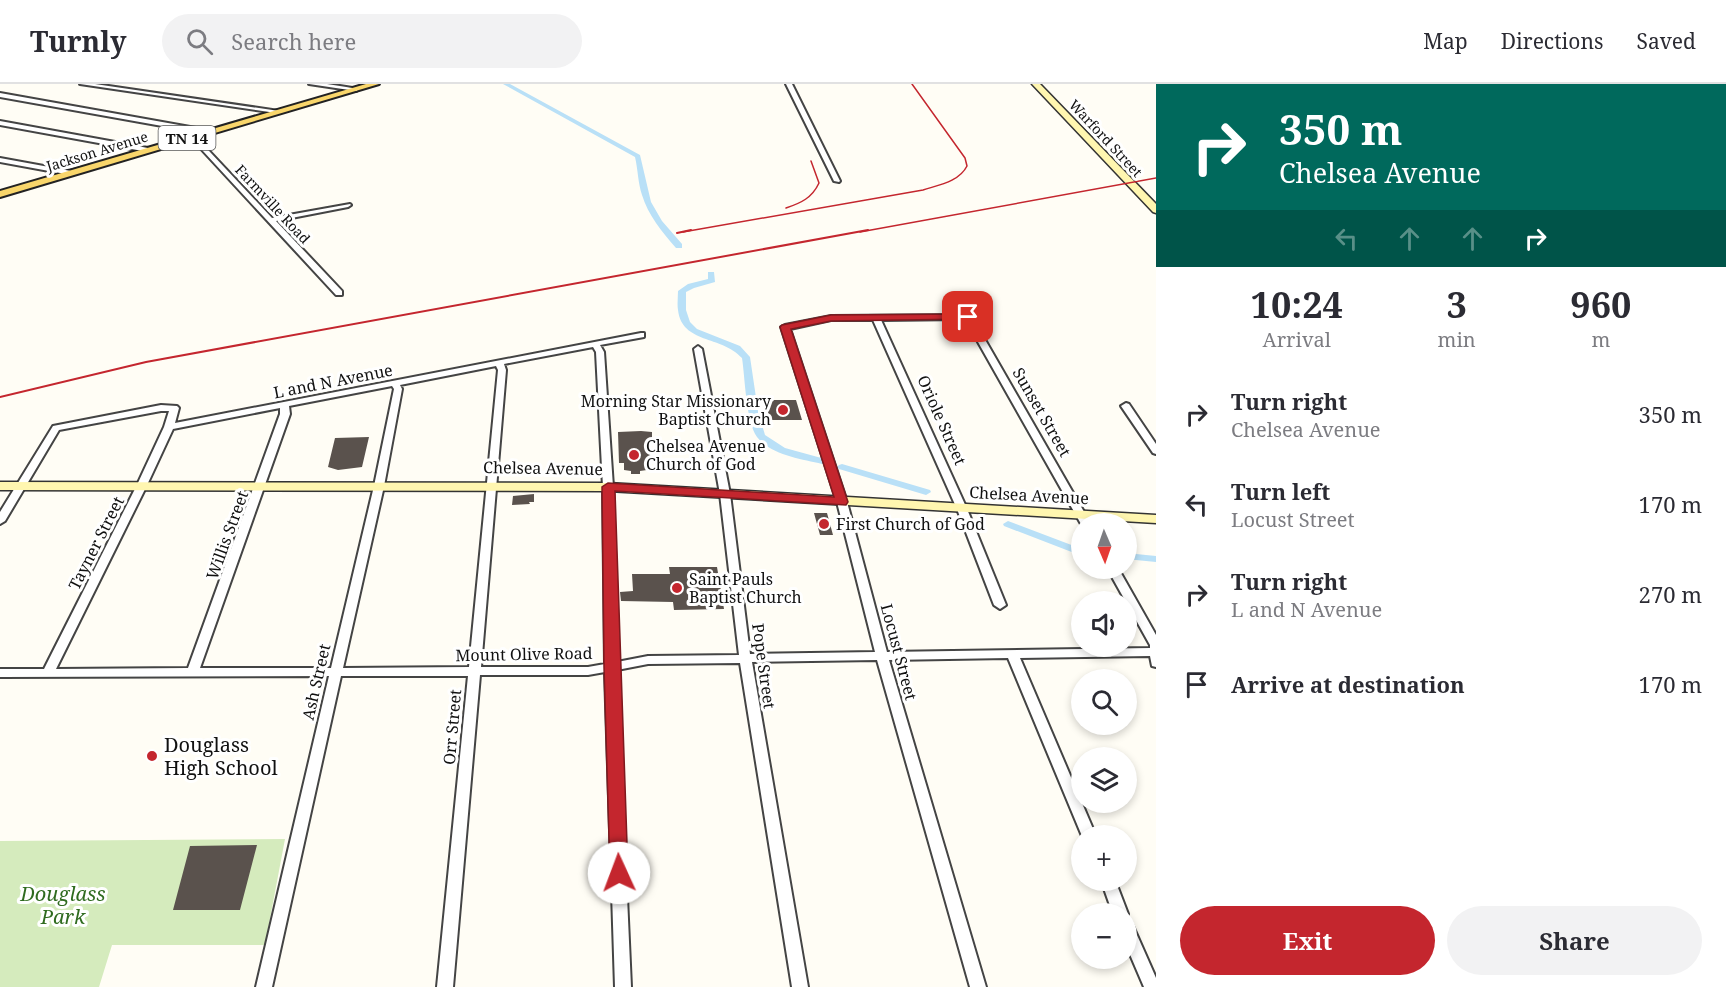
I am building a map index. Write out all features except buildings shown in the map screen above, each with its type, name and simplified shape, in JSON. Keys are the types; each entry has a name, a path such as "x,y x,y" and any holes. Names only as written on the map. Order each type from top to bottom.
{"main road":[{"name":"Jackson Avenue","path":"271,111 344,88 375,84"},
{"name":"Warford Street","path":"1036,84 1156,210"},
{"name":"Jackson Avenue","path":"0,188 357,86"},
{"name":"Jackson Avenue","path":"0,194 143,149"},
{"name":"Chelsea Avenue","path":"0,486 493,485 608,487 962,509 1071,519"},
{"name":"Chelsea Avenue","path":"1137,519 1156,519"}],"street":[{"path":"83,84 271,111"},
{"path":"312,84 344,88"},
{"path":"789,84 837,181"},
{"path":"0,95 197,133"},
{"path":"0,123 143,149"},
{"name":"Farmville Road","path":"197,133 271,220 339,293"},
{"path":"0,160 71,173"},
{"path":"271,220 348,205"},
{"name":"Sunset Street","path":"876,318 968,317 1080,513"},
{"name":"Locust Street","path":"876,318 831,318 785,327 842,502 882,657 978,987"},
{"name":"Oriole Street","path":"876,318 962,509 1000,605"},
{"name":"L and N Avenue","path":"169,427 641,335"},
{"path":"596,345 600,352 608,487 611,667 623,987"},
{"name":"Pope Street","path":"698,349 725,494 745,659 800,987"},
{"name":"Orr Street","path":"445,987 493,485 502,370 500,364"},
{"name":"Ash Street","path":"264,987 379,486 398,389 395,384"},
{"name":"Willis Street","path":"193,672 261,486 285,414 284,406"},
{"path":"1126,406 1156,451"},
{"path":"0,521 56,428 161,408 174,408 169,427"},
{"name":"Tayner Street","path":"48,672 169,427"},
{"path":"1118,579 1156,645 1156,656"},
{"path":"1013,655 1084,825"},
{"name":"Mount Olive Road","path":"0,673 588,670 648,660 1013,655 1156,656"},
{"path":"1137,952 1152,987"}],"green space":[{"name":"Douglass Park","path":"285,839 265,945 112,945 99,987 0,987 0,841"}],"waterway":[{"path":"506,84 638,156 644,189 651,209 679,246"},
{"path":"711,274 712,280 682,291 682,310 686,323 694,331 704,336 727,342 746,357 754,411 761,436 782,450 822,461"},
{"path":"842,467 926,492"},
{"path":"1008,524 1071,549"},
{"path":"1137,557 1156,559"}],"railway":[{"path":"683,232 923,190 959,176 967,166 965,158 912,84"},
{"path":"786,208 806,199 819,183 811,161"},
{"path":"860,232 1156,178"},
{"path":"677,233 691,230"},
{"path":"0,397 146,362 868,230"}],"place":[{"name":"Morning Star Missionary Baptist Church","path":"783,410"},
{"name":"Chelsea Avenue Church of God","path":"634,455"},
{"name":"First Church of God","path":"824,524"},
{"name":"Saint Pauls Baptist Church","path":"677,588"},
{"name":"Douglass High School","path":"152,756"}],"route":[{"path":"619,873 611,667 608,487 842,502 785,327 831,318 968,317"}]}
